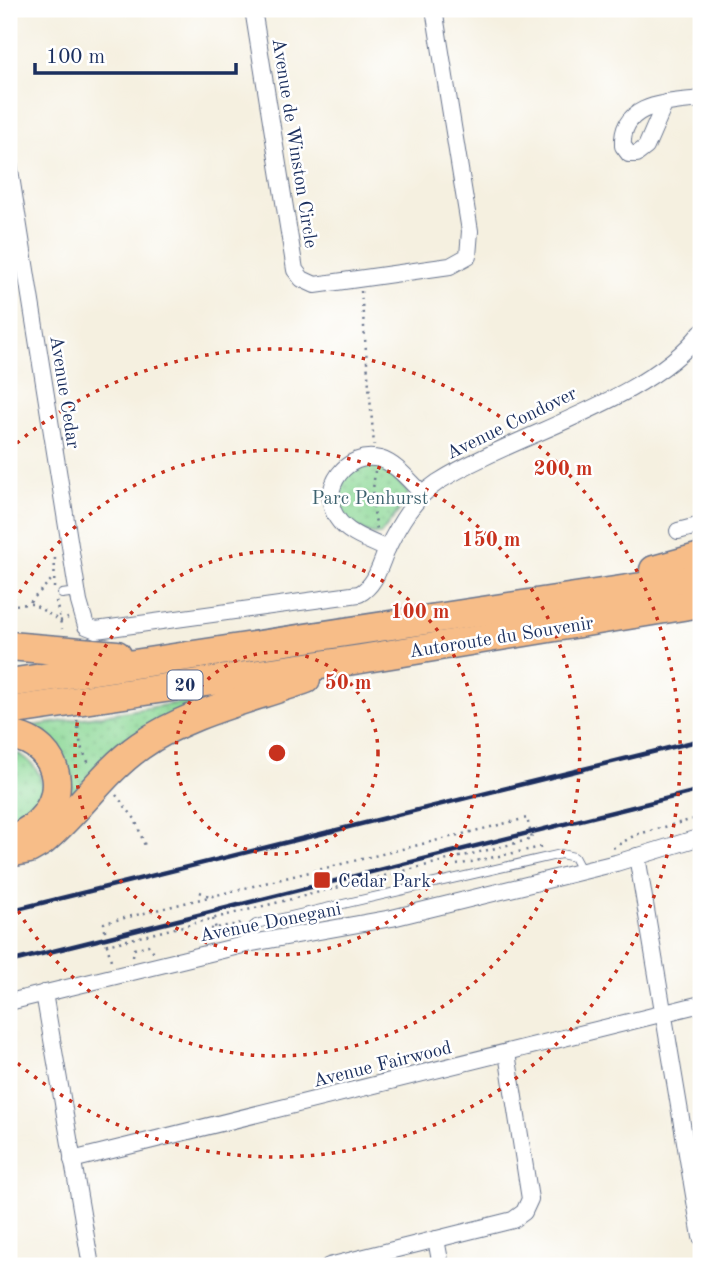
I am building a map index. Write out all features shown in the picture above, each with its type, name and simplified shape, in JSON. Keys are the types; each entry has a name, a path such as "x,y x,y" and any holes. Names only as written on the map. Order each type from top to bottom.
{"highway":[{"path":"524,607 701,556"},
{"name":"Autoroute du Souvenir","path":"9,683 524,607 701,578"},
{"name":"Autoroute du Souvenir","path":"9,711 361,659 701,603"},
{"path":"9,646 54,652 180,658"},
{"path":"9,853 29,849 43,841 119,763 162,733 361,659"},
{"path":"9,735 30,740 44,751 53,766 56,785 49,809 39,823 26,832 9,837"}],"street":[{"name":"Avenue de Winston Circle","path":"253,9 295,270 302,279 315,285 450,266 468,256 470,230 434,9"},
{"path":"665,103 701,99"},
{"name":"Avenue Cedar","path":"9,164 70,593 86,626"},
{"name":"Avenue Condover","path":"86,626 102,630 359,594 372,583 387,549 423,494 482,458 648,378 677,357 701,332"},
{"path":"387,549 348,529 335,515 331,491 339,474 354,462 382,460 392,465 423,494"},
{"path":"678,531 701,525"},
{"name":"Avenue Donegani","path":"9,1002 247,944 392,918 582,872 701,837"},
{"path":"637,856 701,1237"},
{"path":"44,993 90,1266"},
{"name":"Avenue Fairwood","path":"72,1160 701,1004"},
{"path":"329,1266 513,1220 524,1212 530,1199 507,1053"},
{"path":"436,1240 441,1266"}],"lane":[{"path":"247,944 247,932 256,924 561,854 574,857 582,872"}],"path":[{"path":"360,286 375,452"},
{"path":"375,536 377,526 372,499 376,464"},
{"path":"29,603 52,579"},
{"path":"9,605 29,603 44,609 60,621"},
{"path":"77,716 81,747 89,764"},
{"path":"114,792 135,820 145,846"},
{"path":"610,850 635,835 701,817"},
{"path":"107,945 533,839 527,818 104,923 107,945 112,964"},
{"path":"387,875 388,883"},
{"path":"200,892 209,897"},
{"path":"213,918 213,929 219,939"},
{"path":"213,929 246,922"},
{"path":"131,960 134,949 148,945 149,950 157,951 158,954"}],"green space":[{"name":"Parc Penhurst","path":"363,465 385,468 408,492 407,500 380,535 366,532 352,524 338,505 338,492 348,473"},
{"path":"204,699 72,804 14,729"},
{"path":"9,751 29,761 41,779 43,789 37,810 27,820 9,828"}],"railway":[{"path":"9,911 701,740"},
{"path":"9,962 701,790"}],"place":[{"name":"Cedar Park","path":"322,880"}]}
